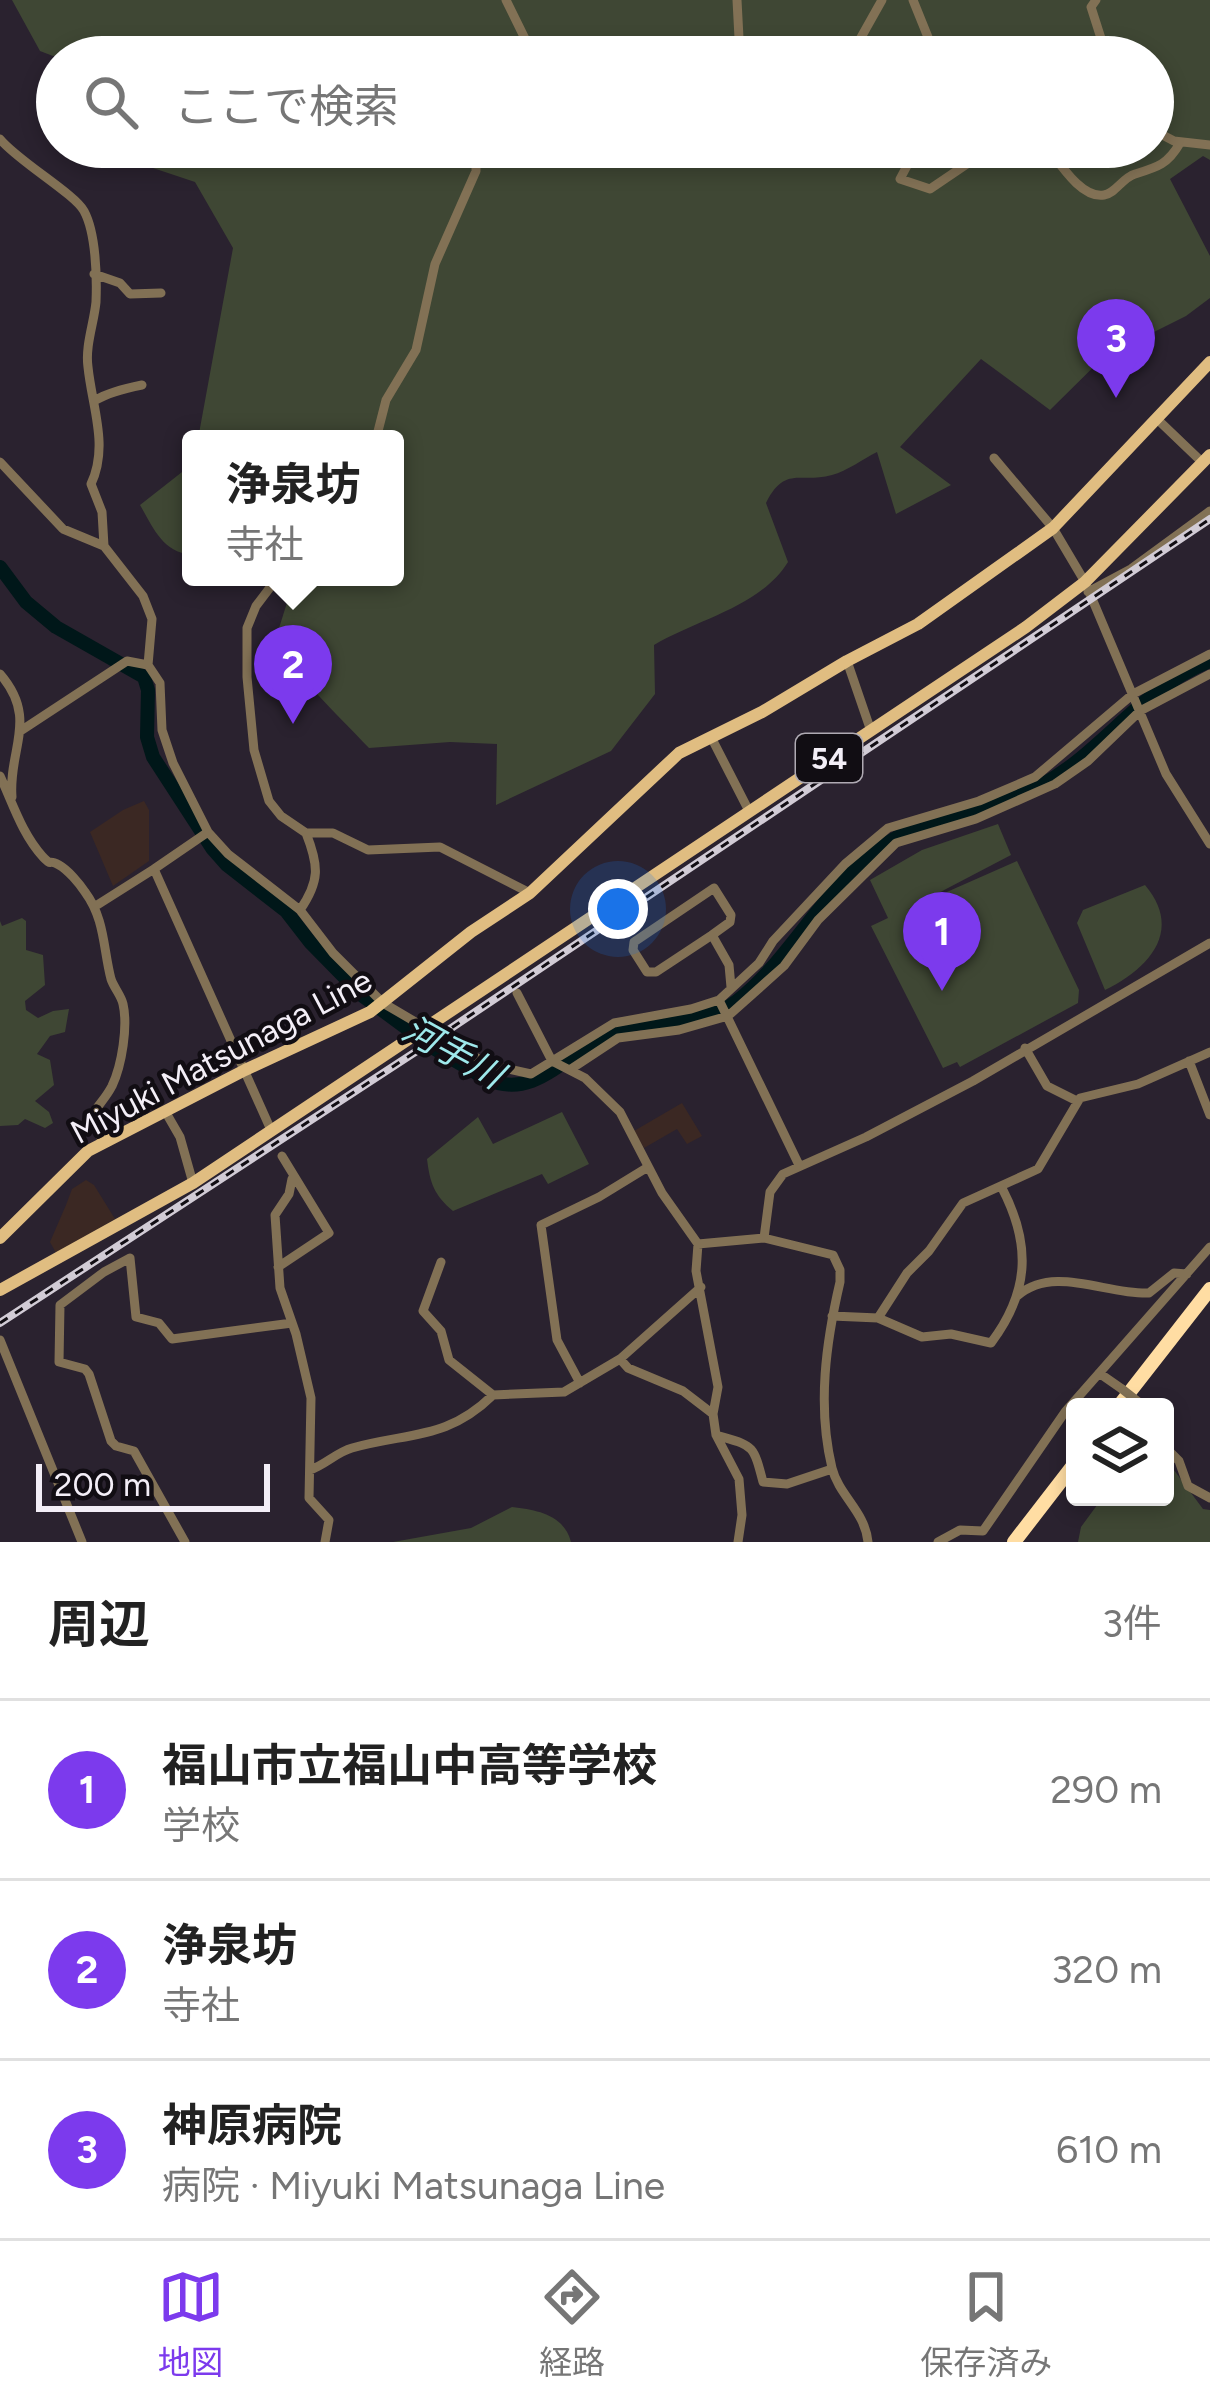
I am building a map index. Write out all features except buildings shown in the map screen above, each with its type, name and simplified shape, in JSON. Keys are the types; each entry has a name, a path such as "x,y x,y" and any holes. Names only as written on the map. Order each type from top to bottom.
{"highway":[{"path":"1128,1398 1210,1292"},
{"path":"1015,1540 1066,1477"}],"main road":[{"name":"Miyuki Matsunaga Line","path":"0,1238 60,1177 104,1142 379,1006 471,932 530,893 662,766 918,624 1053,528 1210,362"},
{"name":"54","path":"0,1290 193,1183 1086,587 1206,459"}],"street":[{"path":"506,0 524,36"},
{"path":"737,0 739,36"},
{"path":"862,36 882,0"},
{"path":"913,0 928,36"},
{"path":"1096,0 1091,7 1100,36"},
{"path":"1174,140 1210,145"},
{"path":"2,143 83,209 96,299 87,362 96,400 100,465 91,484 102,512 104,546"},
{"path":"1174,152 1180,143"},
{"path":"378,430 386,400 416,350 435,264 476,168"},
{"path":"906,168 900,179 930,190 962,168"},
{"path":"1066,168 1084,189 1104,195 1112,193 1120,180 1156,168"},
{"path":"94,274 120,283 130,294 160,292"},
{"path":"96,400 142,385"},
{"path":"1156,418 1206,459"},
{"path":"994,458 1053,528 1086,587 1166,773 1210,844"},
{"path":"0,462 63,529 104,546 143,596 152,619 148,665 160,683 166,745 203,836 299,910 379,1006 508,1072 531,1074 614,1023 720,1001 844,864 888,828 979,801 1035,777 1210,654"},
{"path":"1086,587 1130,569 1210,512"},
{"path":"271,586 247,628 247,697 254,750 269,800 281,816 306,832 333,832 368,850 440,847 530,893"},
{"path":"847,661 871,731"},
{"path":"22,730 123,664 148,665"},
{"path":"0,674 10,685 22,730 10,775 12,808"},
{"path":"569,1068 618,1038 680,1030 727,1014 784,966 818,920 896,843 991,814 1055,784 1088,760 1137,703 1210,674"},
{"path":"711,737 749,811"},
{"path":"0,776 12,808 45,860 62,867 94,907 106,936 111,978 123,1001 124,1023 112,1087 95,1105 93,1115 94,1127 104,1142"},
{"path":"299,910 316,884 306,832"},
{"path":"94,907 203,836"},
{"path":"154,869 271,1130"},
{"path":"714,888 731,915 730,922 712,935 656,972 647,971 633,950 634,942 714,888"},
{"path":"712,935 729,964 731,987"},
{"path":"764,1238 774,1182 973,1082 1210,943"},
{"path":"517,993 554,1061 601,1090 620,1112 648,1167 698,1244"},
{"path":"720,1001 800,1165"},
{"path":"1025,1048 1047,1086 1077,1101 1138,1084 1210,1052"},
{"path":"1190,1061 1210,1115"},
{"path":"878,1318 954,1211 1037,1169 1077,1101"},
{"path":"165,1111 180,1137 193,1183"},
{"path":"278,1268 328,1233 282,1156"},
{"path":"580,1383 557,1340 541,1225 648,1167"},
{"path":"292,1179 275,1216 278,1268 311,1398 309,1498 329,1520 325,1542"},
{"path":"832,1316 878,1318 922,1337 951,1334 991,1343 1022,1281 1021,1229 1002,1187"},
{"path":"698,1244 764,1238 833,1255 840,1270 824,1356 832,1469 860,1511 868,1542"},
{"path":"698,1244 694,1255 718,1388 713,1414 716,1435 739,1479 738,1542"},
{"path":"938,1542 960,1530 983,1531 1065,1412 1210,1247"},
{"path":"185,1542 134,1451 111,1441 89,1374 59,1362 60,1305 130,1258 136,1318 159,1323 172,1339 292,1323"},
{"path":"441,1262 423,1311 444,1336 449,1360 494,1395 544,1396 580,1383 620,1359 700,1287"},
{"path":"1017,1297 1029,1286 1076,1279 1091,1286 1149,1293 1174,1274 1187,1274"},
{"path":"0,1340 82,1542"},
{"path":"620,1359 628,1368 683,1391 713,1414"},
{"path":"1099,1373 1134,1398"},
{"path":"310,1469 351,1448 443,1431 473,1415 494,1395"},
{"path":"716,1435 752,1447 763,1482 787,1484 832,1469"},
{"path":"1174,1456 1188,1486 1210,1498"}],"shaded area":[{"path":"144,801 149,810 149,861 113,886 90,832"},
{"path":"682,1103 702,1136 687,1144 677,1129 644,1148 634,1131"},
{"path":"86,1180 115,1219 56,1253 50,1242 72,1189"}],"green space":[{"path":"12,0 1210,0 1210,160 1203,156 1170,179 1210,256 1210,298 1140,339 1131,330 1050,410 981,359 900,447 951,485 896,514 877,452 838,473 780,484 766,503 788,562 776,577 745,601 654,645 655,694 611,751 496,805 497,744 369,748 275,641 292,586 404,586 404,430 200,430 233,248 195,182 153,168 1174,168 1174,36 36,36 36,44"},
{"path":"182,472 182,553 166,544 140,505"},
{"path":"998,824 1011,855 906,910 1017,861 1079,990 1078,1003 960,1067 957,1062 943,1068 871,926 888,918 870,880 922,850"},
{"path":"1145,885 1161,918 1156,947 1135,971 1105,990 1077,923 1083,910"},
{"path":"22,918 26,950 43,955 45,985 25,1001 26,1010 38,1018 69,1009 65,1032 50,1036 37,1054 50,1060 54,1085 35,1101 49,1112 53,1123 45,1128 25,1119 18,1125 0,1126 0,921 2,926"},
{"path":"562,1112 589,1164 548,1184 542,1174 453,1211 437,1194 427,1159 478,1117 493,1144"},
{"path":"1174,1470 1203,1509 1210,1510 1210,1542 1078,1542 1081,1527 1096,1506 1174,1506"},
{"path":"512,1507 556,1520 571,1542 393,1542 471,1528"}],"waterway":[{"name":"河手川","path":"0,567 26,602 56,627 144,677 147,737 153,757 227,865 286,911 363,996 435,1049 503,1084 537,1079 614,1030 708,1015 737,1001 774,966 841,884 880,848 918,828 1042,785 1163,688 1210,661"}],"railway":[{"path":"0,1323 423,1047 1210,519"}],"place":[{"name":"神原病院","path":"1116,398"},
{"name":"浄泉坊","path":"293,724"},
{"name":"福山市立福山中高等学校","path":"942,991"}]}
